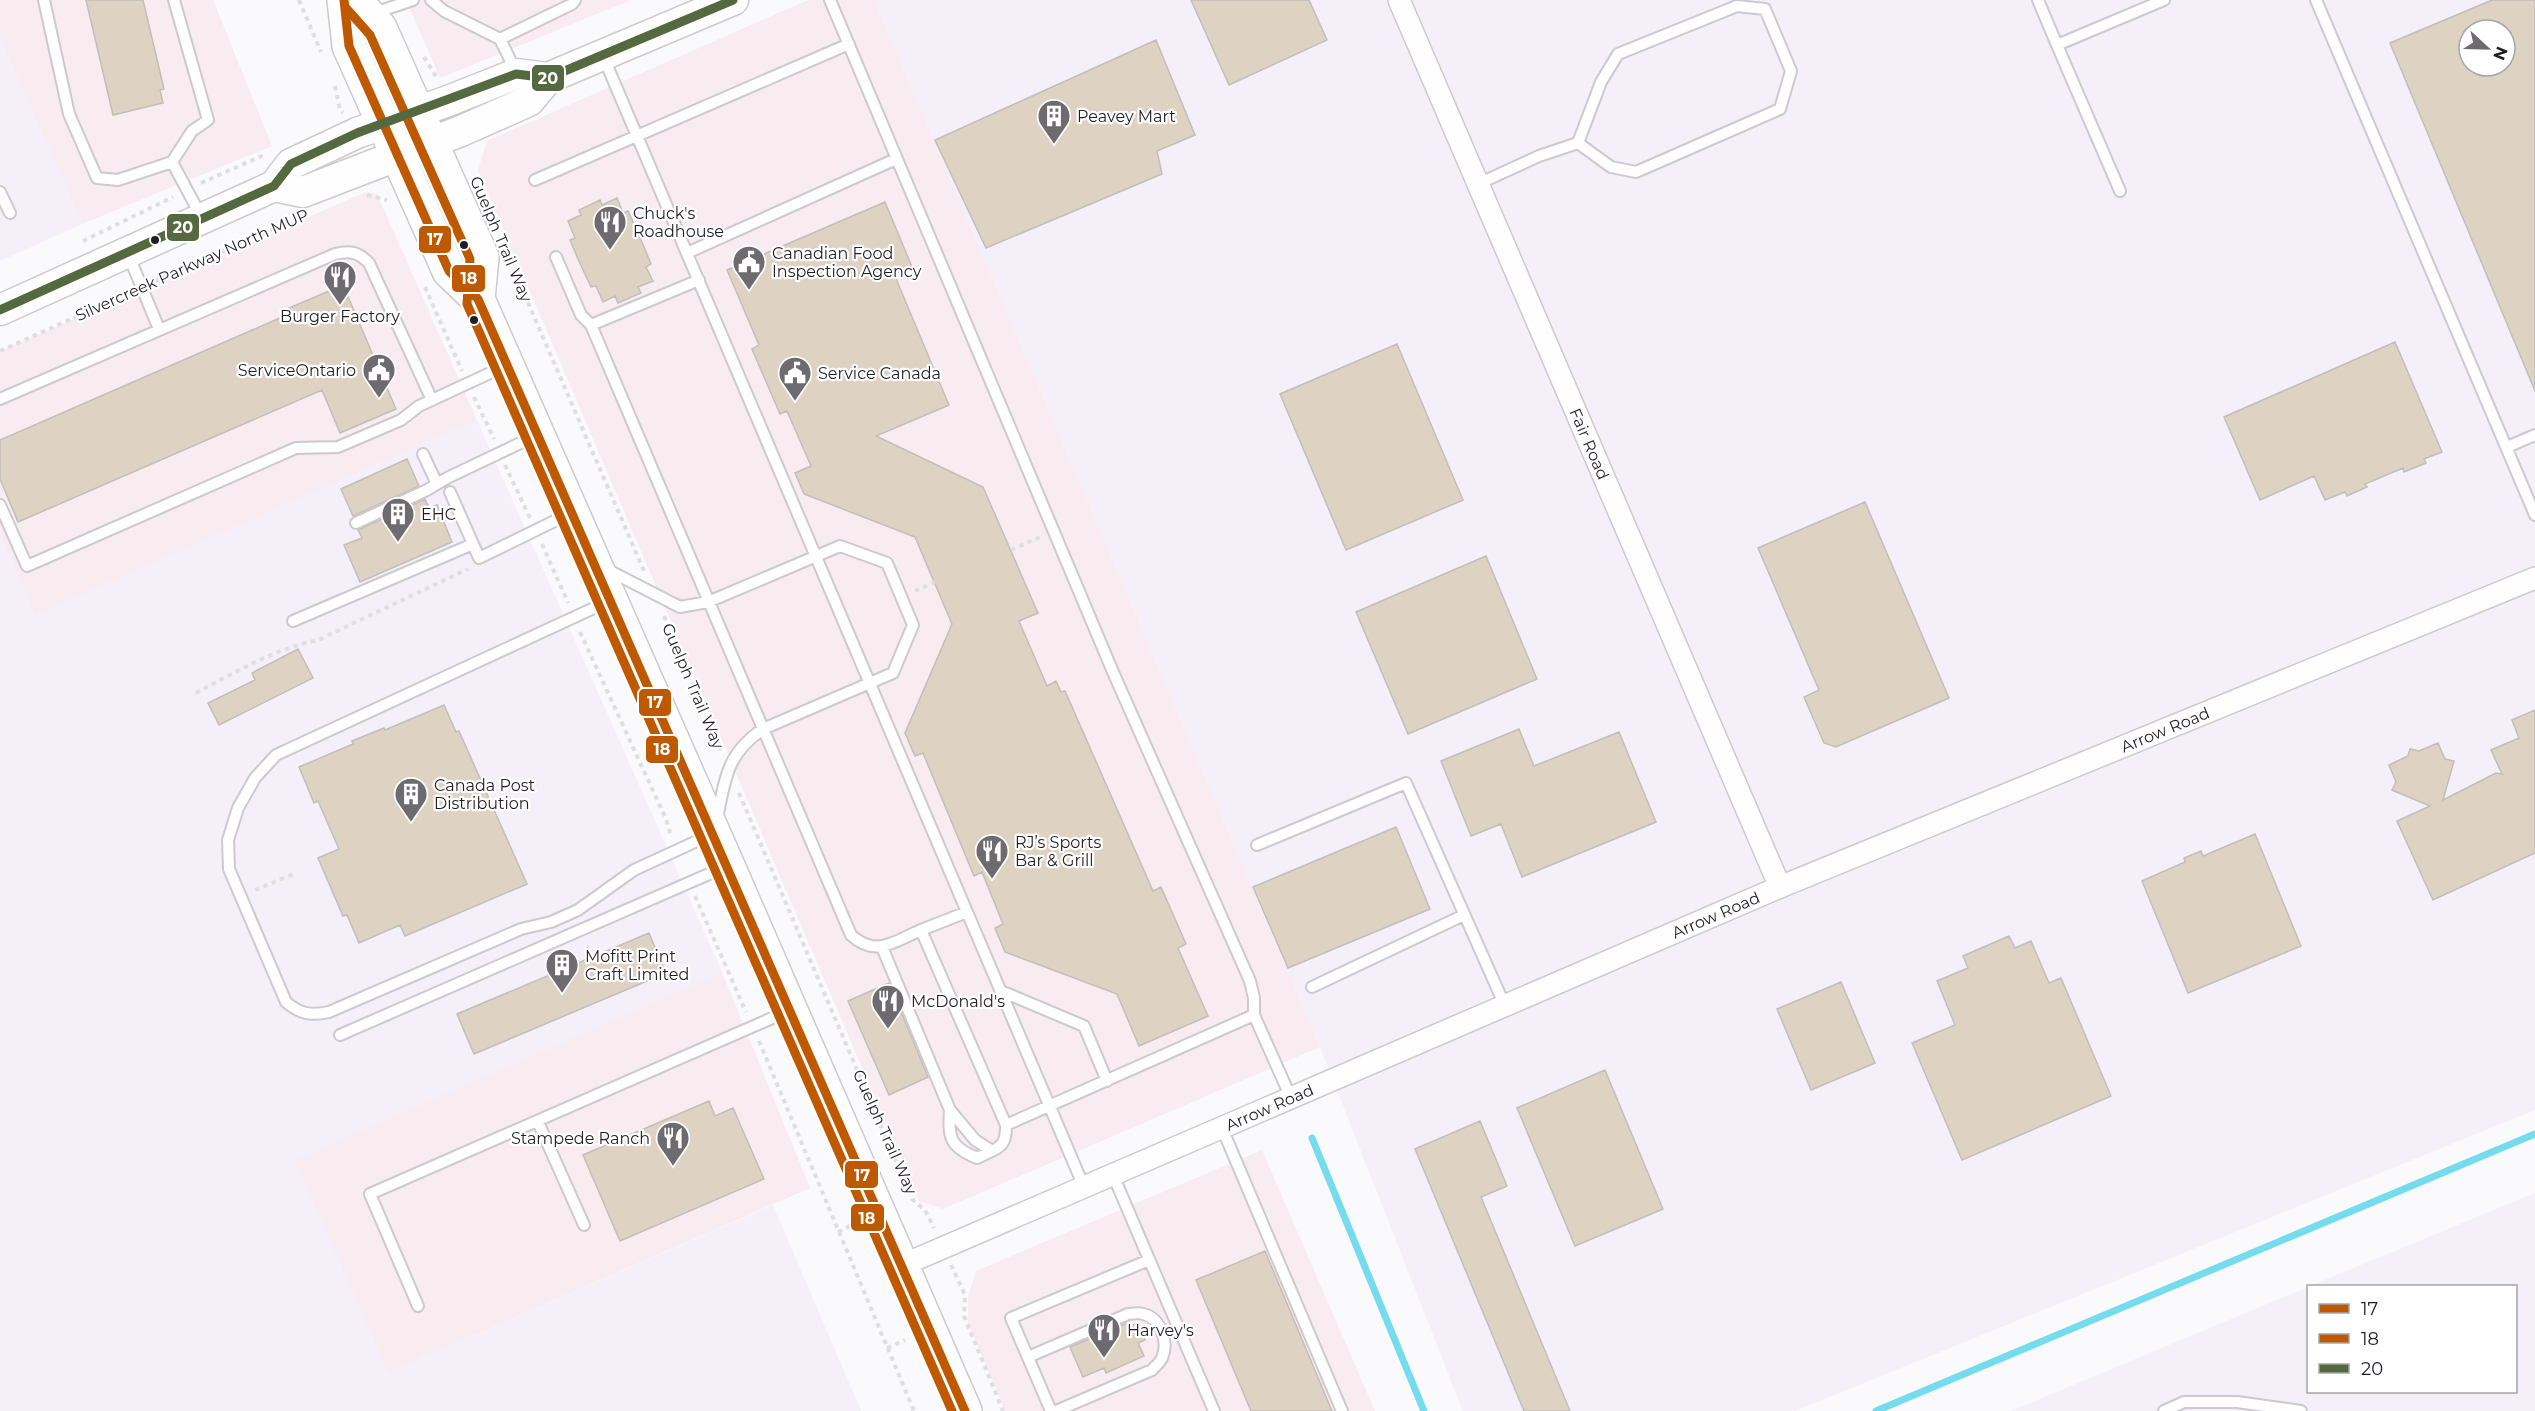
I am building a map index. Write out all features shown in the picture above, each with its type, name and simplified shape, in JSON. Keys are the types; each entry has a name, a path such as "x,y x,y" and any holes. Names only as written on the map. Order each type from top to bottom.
{"main road":[{"path":"0,310 274,186 291,164 370,128 516,74 548,78 724,2"},
{"path":"356,5 380,28 482,257 478,298"},
{"path":"356,5 349,46 370,128 385,159 449,271 478,298 965,1411"},
{"path":"274,186 303,192 430,142 529,102 548,78"}],"street":[{"name":"Fair Road","path":"1399,0 1780,887"},
{"name":"Arrow Road","path":"903,1265 1780,887 2535,578"}],"lane":[{"path":"44,0 69,114 97,178 117,180 172,162 192,131 208,120 174,0"},
{"path":"356,5 413,0"},
{"path":"431,0 444,11 500,39 516,74"},
{"path":"500,39 572,4 575,0"},
{"path":"830,0 1113,672 1250,981 1254,998 1254,1015 1291,1098"},
{"path":"2038,0 2120,190"},
{"path":"2057,45 2164,0"},
{"path":"2316,0 2535,515"},
{"path":"1737,6 1765,9 1791,71 1780,109 1636,172 1611,166 1578,143 1601,82 1618,54 1737,6"},
{"path":"535,180 849,44"},
{"path":"603,56 1084,1188"},
{"path":"1478,184 1539,156 1578,143"},
{"path":"687,253 896,159"},
{"path":"172,162 203,219"},
{"path":"0,192 10,213"},
{"path":"0,399 159,329 348,251 361,254 375,272 432,400"},
{"path":"128,254 159,329"},
{"path":"556,257 581,315 591,325 851,935 868,947 882,947 967,912"},
{"path":"591,325 699,280"},
{"path":"0,505 27,567 296,448 338,447 401,420 418,406 507,365"},
{"path":"356,523 538,434"},
{"path":"2507,447 2535,435"},
{"path":"423,454 437,484"},
{"path":"450,492 479,558 572,513"},
{"path":"293,621 473,544"},
{"path":"595,563 680,607 708,602 840,546 887,563 913,625 893,673 763,729 748,739 728,768 714,833 675,849 634,870 578,910 551,922 521,929 329,1012 315,1015 294,1010 286,1002 229,869 228,840 238,808 255,778 276,755 611,600"},
{"path":"1257,845 1406,783 1505,1006"},
{"path":"340,1035 728,866"},
{"path":"1312,987 1464,915"},
{"path":"921,930 1006,1125 1006,1138 1001,1147 977,1158 962,1151 954,1144 949,1132 950,1110"},
{"path":"882,947 950,1110 975,1140 992,1151"},
{"path":"1000,991 1084,1026 1107,1081"},
{"path":"418,1306 370,1194 791,1010"},
{"path":"1006,1125 1254,1015"},
{"path":"538,1122 584,1225"},
{"path":"1222,1128 1342,1411"},
{"path":"1113,1175 1214,1411"},
{"path":"1051,1411 1011,1318 1149,1260"},
{"path":"1028,1357 1128,1314 1142,1313 1154,1320 1163,1333 1165,1345 1161,1360 1152,1370 1056,1411"},
{"path":"2164,1411 2184,1402 2237,1402 2301,1411"}],"path":[{"path":"299,0 322,54"},
{"path":"331,75 336,86 340,110 370,128"},
{"path":"385,159 387,200 391,209"},
{"path":"360,193 387,200"},
{"name":"Silvercreek Parkway North MUP","path":"0,351 300,218"},
{"name":"Guelph Trail Way","path":"510,260 912,1198 925,1209"},
{"path":"422,280 666,819 675,849"},
{"path":"1011,550 1054,532"},
{"path":"196,693 263,658 297,644 318,640 466,571 479,558"},
{"path":"240,896 296,873"},
{"path":"690,882 914,1411"},
{"path":"943,1248 965,1295 964,1316 1003,1411"}],"shaded area":[{"path":"0,0 213,0 272,146 82,224 0,39"},
{"path":"406,0 631,0 440,78"},
{"path":"808,0 874,0 1320,1047 943,1209 919,1201 478,170 487,141"},
{"path":"874,0 2535,0 2535,1110 1795,1411 1463,1411 1320,1047"},
{"path":"0,39 82,224 0,261"},
{"path":"366,192 377,194 477,420 35,616 0,534 0,351"},
{"path":"477,420 722,972 295,1160 388,1373 773,1205 861,1411 0,1411 0,534 35,615"},
{"path":"722,972 810,1188 388,1373 294,1160"},
{"path":"1262,1150 1375,1411 1005,1411 968,1323 968,1296 976,1271"},
{"path":"2535,1193 2535,1411 2011,1411 2307,1287 2307,1393 2517,1393 2517,1285 2312,1285"}],"building":[{"path":"86,0 143,0 164,89 160,90 163,103 113,115"},
{"path":"1191,0 1309,0 1327,40 1229,85"},
{"path":"2492,0 2535,0 2535,391 2390,43"},
{"name":"Peavey Mart","path":"1156,40 1195,135 1157,151 1162,174 986,248 935,140"},
{"name":"Chuck's Roadhouse","path":"617,198 623,213 628,211 642,242 651,264 646,267 653,281 638,287 641,293 618,303 615,296 603,302 596,286 591,287 570,240 575,238 568,221 581,215 579,210 600,200 602,205"},
{"path":"885,202 912,267 894,274 949,405 876,436 983,487 1038,613 1019,621 1047,686 1056,681 1061,692 1065,691 1153,891 1161,887 1186,944 1178,948 1208,1016 1139,1046 1117,994 1005,952 995,928 1003,924 982,872 974,876 923,753 915,756 905,733 952,624 915,537 804,494 795,473 811,466 787,411 780,414 752,349 759,345 727,270"},
{"path":"343,285 396,409 340,433 322,390 18,522 0,479 0,440 289,314 287,309"},
{"path":"2395,342 2442,452 2424,459 2426,463 2404,472 2403,468 2365,484 2367,487 2347,496 2345,492 2325,500 2314,476 2260,500 2224,417"},
{"path":"1397,344 1463,500 1346,550 1280,394"},
{"path":"407,459 419,486 353,516 341,489"},
{"name":"EHC","path":"425,499 429,508 437,505 452,542 360,582 344,545 362,538 358,530"},
{"path":"1865,502 1949,698 1836,747 1824,743 1804,697 1819,690 1758,548"},
{"path":"1486,556 1537,679 1408,734 1356,612"},
{"path":"298,649 313,678 219,725 208,703 255,680 252,673"},
{"name":"Canada Post Distribution","path":"444,705 456,732 459,731 527,884 405,936 400,925 359,943 347,915 343,916 318,858 339,849 318,801 314,803 299,767 353,744 352,741"},
{"path":"2535,710 2535,853 2433,900 2397,821 2430,806 2392,790 2396,782 2389,765 2408,756 2410,749 2419,751 2438,743 2445,759 2454,761 2443,800 2496,773 2502,774 2491,750 2519,738 2512,720"},
{"path":"1519,729 1534,766 1619,732 1656,822 1522,877 1501,824 1471,836 1441,761"},
{"path":"1396,827 1430,909 1288,968 1253,887"},
{"path":"2255,834 2301,946 2188,993 2142,881 2185,862 2184,858 2201,851 2203,856"},
{"name":"Mofitt Print Craft Limited","path":"649,933 666,973 474,1054 457,1014"},
{"path":"2009,936 2015,948 2031,941 2049,983 2061,978 2111,1096 1962,1160 1912,1043 1955,1025 1937,981 1968,968 1963,956"},
{"path":"1841,982 1875,1063 1811,1090 1777,1009"},
{"path":"889,983 928,1077 889,1095 848,1001"},
{"path":"1605,1070 1663,1209 1575,1246 1517,1108"},
{"name":"Stampede Ranch","path":"709,1101 715,1116 733,1108 764,1179 620,1241 583,1155"},
{"path":"1480,1121 1507,1186 1481,1197 1570,1411 1524,1411 1415,1149"},
{"path":"1265,1251 1332,1411 1251,1411 1196,1280"},
{"path":"1129,1322 1131,1326 1138,1323 1145,1340 1138,1343 1144,1356 1106,1373 1104,1368 1083,1377 1070,1347"}],"waterway":[{"path":"1876,1411 2535,1134"},
{"path":"1312,1138 1424,1411"}],"transit line":[{"name":"17","path":"344,0 349,46 449,271 478,299 965,1411"},
{"name":"20","path":"0,310 274,186 291,164 357,133 516,74 548,78 733,0"},
{"name":"18","path":"346,8 370,35 470,259 467,304 952,1411"}],"place":[{"name":"Peavey Mart","path":"1054,145"},
{"name":"Chuck's Roadhouse","path":"610,251"},
{"name":"Canadian Food Inspection Agency","path":"749,291"},
{"name":"Burger Factory","path":"340,306"},
{"name":"ServiceOntario","path":"379,399"},
{"name":"Service Canada","path":"795,402"},
{"name":"EHC","path":"398,543"},
{"name":"Canada Post Distribution","path":"411,823"},
{"name":"RJ’s Sports Bar & Grill","path":"992,880"},
{"name":"Mofitt Print Craft Limited","path":"562,994"},
{"name":"McDonald's","path":"888,1030"},
{"name":"Stampede Ranch","path":"673,1167"},
{"name":"Harvey's","path":"1104,1359"}]}
